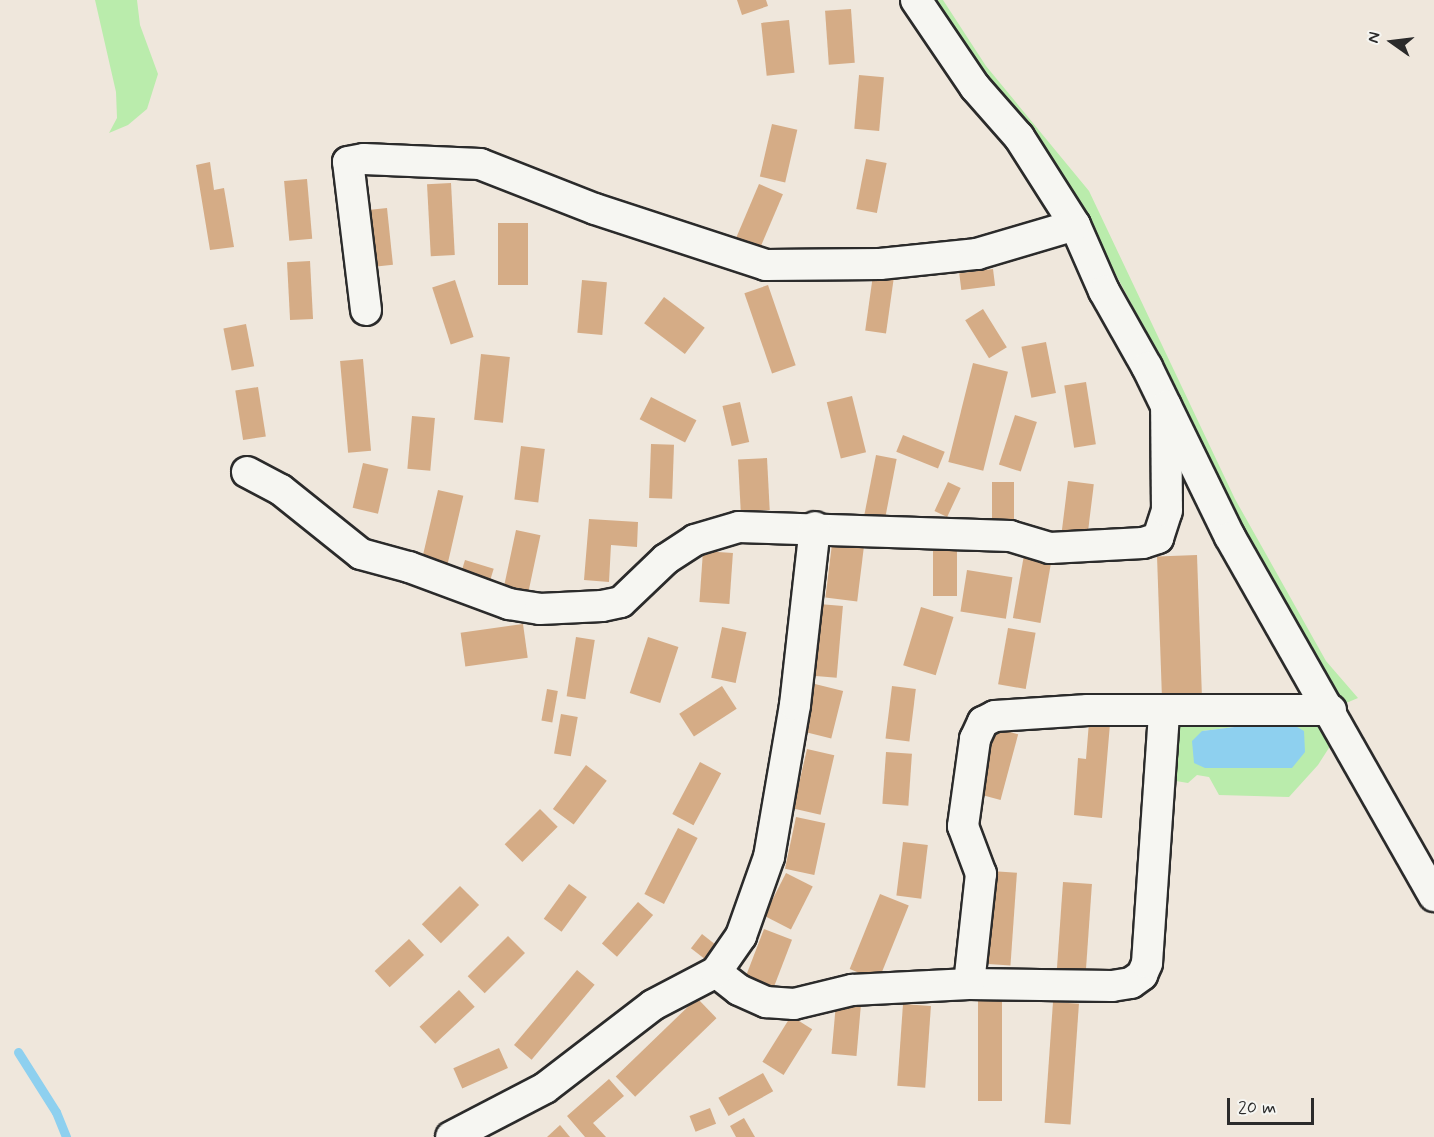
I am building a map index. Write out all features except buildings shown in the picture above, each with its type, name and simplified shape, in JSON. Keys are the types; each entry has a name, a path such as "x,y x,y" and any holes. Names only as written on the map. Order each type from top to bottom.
{"street":[{"path":"916,0 975,87 1019,137 1075,225 1104,291 1166,406 1230,537 1331,710 1434,896"},
{"path":"366,310 348,162 364,159 480,164 595,209 766,265 880,264 977,254 1075,225"},
{"path":"247,472 281,490 361,554 409,567 499,601 540,609 621,602 666,559 695,540 739,527 816,527 1010,536 1050,548 1143,543 1158,538 1167,512 1166,406"},
{"path":"451,1137 536,1093 653,1005 716,972 741,936 769,857 795,705 816,527"},
{"path":"969,984 981,874 963,826 975,739 983,722 995,716 1088,710 1164,712 1331,710"},
{"path":"716,972 739,990 766,1002 794,1004 852,990 969,984 1112,986 1131,983 1142,975 1148,952 1164,712"}],"green space":[{"path":"95,0 137,0 140,25 158,74 147,109 128,125 109,133 117,118 116,92"},
{"path":"934,0 943,0 986,66 1089,191 1235,499 1326,661 1358,698 1339,706 1234,517 1165,367 1070,188"},
{"path":"1322,717 1334,740 1318,765 1289,797 1219,795 1209,777 1197,775 1188,783 1170,780 1174,719","holes":["1267,723 1292,768 1205,768 1202,731"]}],"water":[{"path":"1267,723 1292,724 1304,731 1305,752 1292,768 1205,768 1194,763 1192,741 1202,731"}],"waterway":[{"path":"18,1052 56,1112 66,1137"}]}
